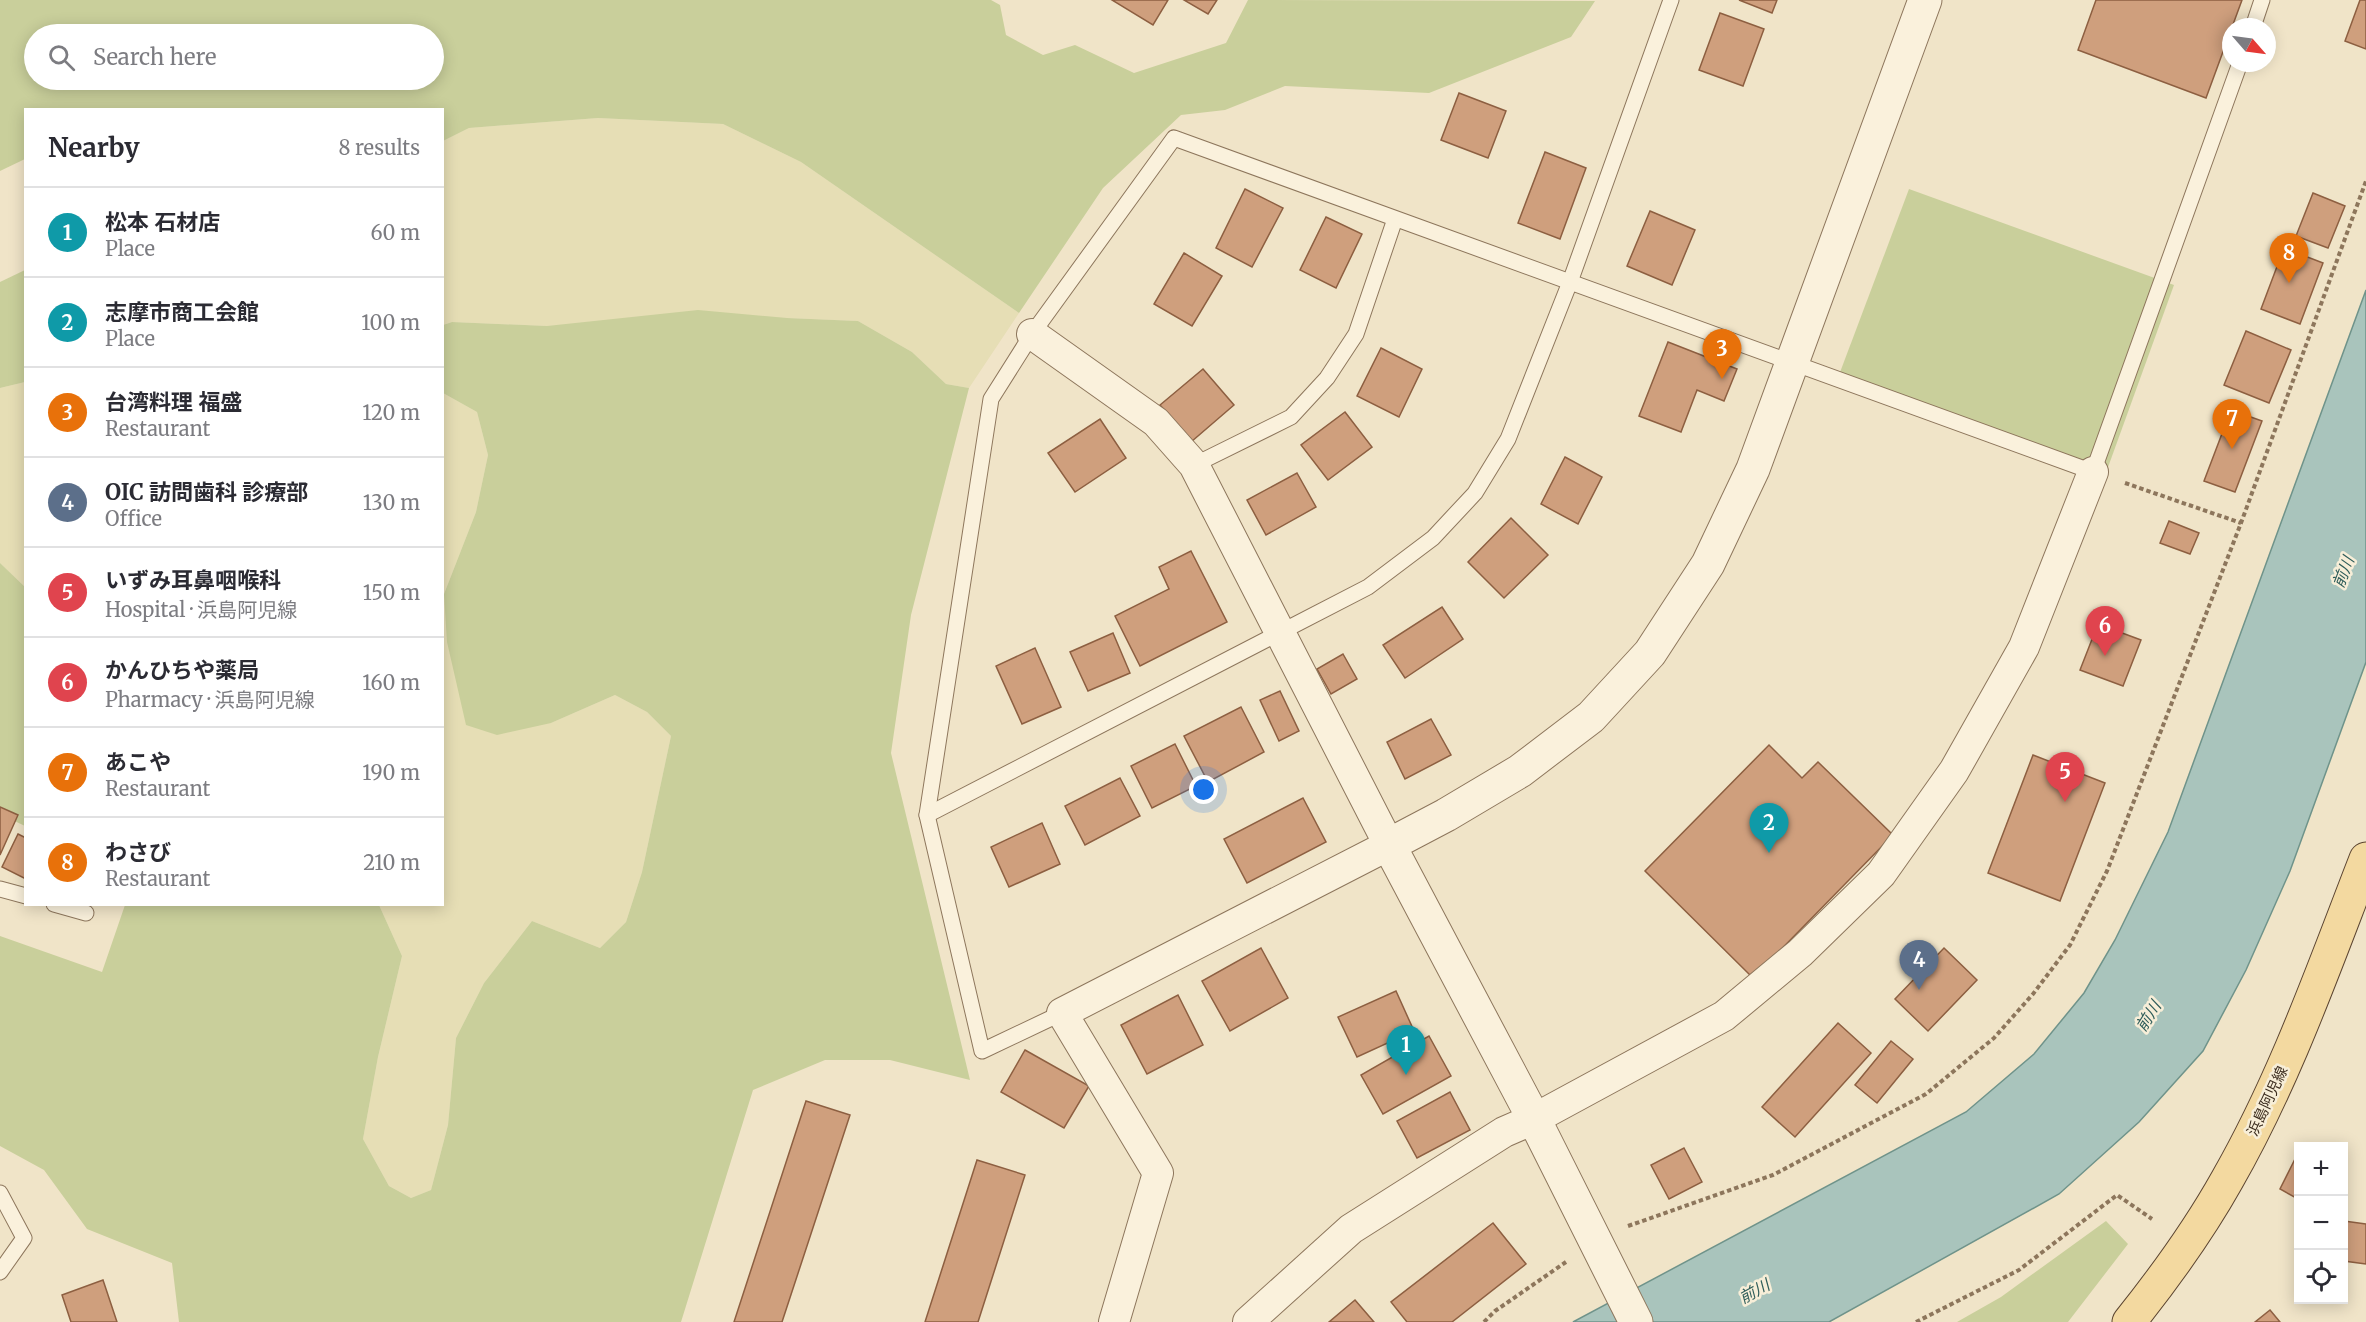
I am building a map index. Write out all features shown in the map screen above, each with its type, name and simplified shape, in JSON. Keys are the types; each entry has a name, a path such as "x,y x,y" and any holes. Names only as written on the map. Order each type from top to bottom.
{"main road":[{"name":"浜島阿児線","path":"2128,1322 2187,1244 2227,1180 2266,1106 2306,1014 2366,859"}],"street":[{"path":"1113,1322 1158,1173 1062,1013 1446,815 1520,771 1591,717 1650,653 1708,564 1753,470 1925,0"},
{"path":"1032,334 1156,422 1194,465 1389,845 1534,1119 1636,1322"},
{"path":"1248,1322 1351,1229 1504,1132 1534,1119 1724,1016 1800,953 1881,874 1954,771 2024,647 2093,472"}],"lane":[{"path":"927,815 1368,587 1433,538 1475,493 1508,439 1570,282 1671,0"},
{"path":"2256,18 2262,0"},
{"path":"1062,1013 982,1052 927,815 991,399 1032,334 1174,138 2093,472 2237,72"},
{"path":"1194,465 1290,417 1327,378 1356,334 1395,219"},
{"path":"0,889 24,895"},
{"path":"60,906 86,914"},
{"path":"0,1193 24,1238 0,1272"}],"path":[{"path":"1484,1322 1495,1311 1596,1245 1773,1175 1926,1094 1994,1038 2033,994 2070,945 2108,871 2241,523 2366,181"},
{"path":"2093,472 2241,523"},
{"path":"1916,1322 2019,1270 2117,1195 2152,1219"}],"shaded area":[{"path":"598,118 723,124 801,162 1019,313 969,388 946,384 912,352 858,321 787,318 547,326 452,322 444,325 444,140 469,128"},
{"path":"24,382 24,586 0,563 0,388"},
{"path":"444,394 477,412 488,455 476,512 444,594"},
{"path":"444,594 551,723 615,695 647,712 671,736 642,872 626,922 600,948 532,921 484,983 456,1038 448,1125 431,1190 411,1198 389,1186 363,1139 378,1057 402,956 379,906 444,906"}],"green space":[{"path":"0,0 991,0 1000,5 1006,35 1043,55 1075,45 1134,73 1226,43 1248,0 1595,1 1571,37 1429,93 1285,86 1225,110 1181,115 1103,188 1019,313 801,162 723,124 598,118 469,128 444,140 444,108 24,108 24,159 0,171"},
{"path":"1909,189 2174,285 2107,470 1839,375"},
{"path":"24,270 24,382 0,388 0,282"},
{"path":"698,310 787,318 858,321 912,352 946,384 969,388 911,615 891,753 970,1080 890,1060 825,1060 753,1090 681,1322 179,1322 172,1263 87,1229 44,1170 0,1146 0,936 102,972 125,906 379,906 402,956 378,1057 363,1139 389,1186 411,1198 431,1190 448,1125 456,1038 484,983 532,921 600,948 626,922 642,872 671,736 647,712 615,695 551,723 497,735 466,725 447,642 444,594 476,512 488,455 477,412 444,394 444,325 452,322 547,326"},
{"path":"0,563 24,586 24,826 0,814"},
{"path":"2106,1221 2128,1244 2068,1322 1957,1322 2001,1297"}],"water":[{"name":"前川","path":"2366,290 2366,662 2290,871 2246,970 2203,1051 2139,1122 2059,1194 1829,1322 1573,1322 1966,1112 2034,1054 2084,993 2115,940 2168,832"}],"building":[{"path":"1112,0 1168,0 1153,25"},
{"path":"1184,0 1217,0 1208,14"},
{"path":"1739,0 1777,0 1772,13"},
{"path":"2096,0 2242,0 2235,18 2222,18 2222,54 2206,98 2078,50"},
{"path":"2360,0 2366,0 2366,49 2345,41"},
{"path":"1720,13 1764,29 1743,86 1699,70"},
{"path":"1459,93 1506,111 1488,158 1441,140"},
{"path":"1545,152 1586,168 1560,239 1518,223"},
{"path":"1245,189 1283,208 1252,267 1216,248"},
{"path":"2313,193 2345,206 2328,248 2296,236"},
{"path":"1650,211 1695,230 1672,285 1627,266"},
{"path":"1326,217 1362,234 1336,288 1300,270"},
{"path":"2284,248 2323,263 2300,324 2261,309"},
{"path":"1184,253 1222,276 1192,326 1154,304"},
{"path":"2246,331 2291,350 2269,403 2224,385"},
{"path":"1668,342 1737,369 1724,401 1697,390 1681,432 1639,416"},
{"path":"1381,348 1422,369 1399,417 1357,396"},
{"path":"1203,369 1234,405 1191,442 1160,405"},
{"path":"2231,410 2262,421 2235,492 2204,481"},
{"path":"1345,412 1372,447 1328,480 1301,445"},
{"path":"1100,419 1126,458 1075,492 1048,453"},
{"path":"1565,457 1602,477 1578,524 1541,504"},
{"path":"1297,473 1316,507 1266,535 1247,500"},
{"path":"1511,518 1548,555 1504,598 1468,562"},
{"path":"2169,521 2199,533 2190,554 2160,543"},
{"path":"1191,551 1227,622 1140,666 1115,616 1169,589 1159,567"},
{"path":"1442,607 1463,639 1405,678 1383,645"},
{"path":"2098,624 2141,640 2123,686 2080,670"},
{"path":"1113,633 1130,673 1088,691 1070,652"},
{"path":"1035,648 1061,707 1022,724 996,666"},
{"path":"1343,654 1357,679 1331,694 1317,669"},
{"path":"1280,691 1299,731 1279,741 1260,700"},
{"path":"1241,707 1264,752 1208,782 1184,736"},
{"path":"1431,719 1451,755 1405,779 1387,742"},
{"path":"1175,744 1196,786 1152,808 1131,766"},
{"path":"1769,745 1802,778 1818,762 1893,835 1753,978 1645,871"},
{"path":"2033,755 2105,783 2060,901 1988,873"},
{"path":"1120,778 1140,816 1085,845 1065,806"},
{"path":"1303,798 1326,842 1247,883 1224,839"},
{"path":"0,807 18,815 0,855"},
{"path":"1042,823 1060,864 1009,887 991,847"},
{"path":"18,834 24,837 24,878 2,867"},
{"path":"1261,948 1288,998 1230,1031 1202,981"},
{"path":"1944,948 1977,980 1928,1031 1895,999"},
{"path":"1396,991 1414,1031 1357,1057 1338,1017"},
{"path":"1178,995 1203,1045 1147,1074 1121,1025"},
{"path":"1838,1023 1871,1053 1795,1137 1762,1107"},
{"path":"1429,1036 1451,1076 1383,1114 1361,1075"},
{"path":"1891,1041 1913,1059 1877,1103 1855,1085"},
{"path":"1025,1050 1089,1086 1064,1128 1001,1092"},
{"path":"1450,1092 1470,1130 1417,1158 1397,1121"},
{"path":"806,1101 850,1115 782,1322 734,1322"},
{"path":"1684,1148 1702,1182 1669,1199 1651,1165"},
{"path":"977,1160 1025,1175 978,1322 925,1322"},
{"path":"2294,1161 2294,1197 2280,1189"},
{"path":"2348,1222 2366,1224 2366,1264 2348,1262"},
{"path":"1493,1223 1526,1264 1452,1322 1407,1322 1391,1302"},
{"path":"103,1280 117,1322 71,1322 62,1295"},
{"path":"1355,1300 1374,1322 1329,1322"},
{"path":"2270,1310 2280,1322 2255,1322"}],"place":[{"name":"わさび","path":"2289,283"},
{"name":"台湾料理 福盛","path":"1722,379"},
{"name":"あこや","path":"2232,449"},
{"name":"かんひちや薬局","path":"2105,656"},
{"name":"いずみ耳鼻咽喉科","path":"2065,802"},
{"name":"志摩市商工会館","path":"1769,853"},
{"name":"OIC 訪問歯科 診療部","path":"1919,990"},
{"name":"松本 石材店","path":"1406,1075"}]}
